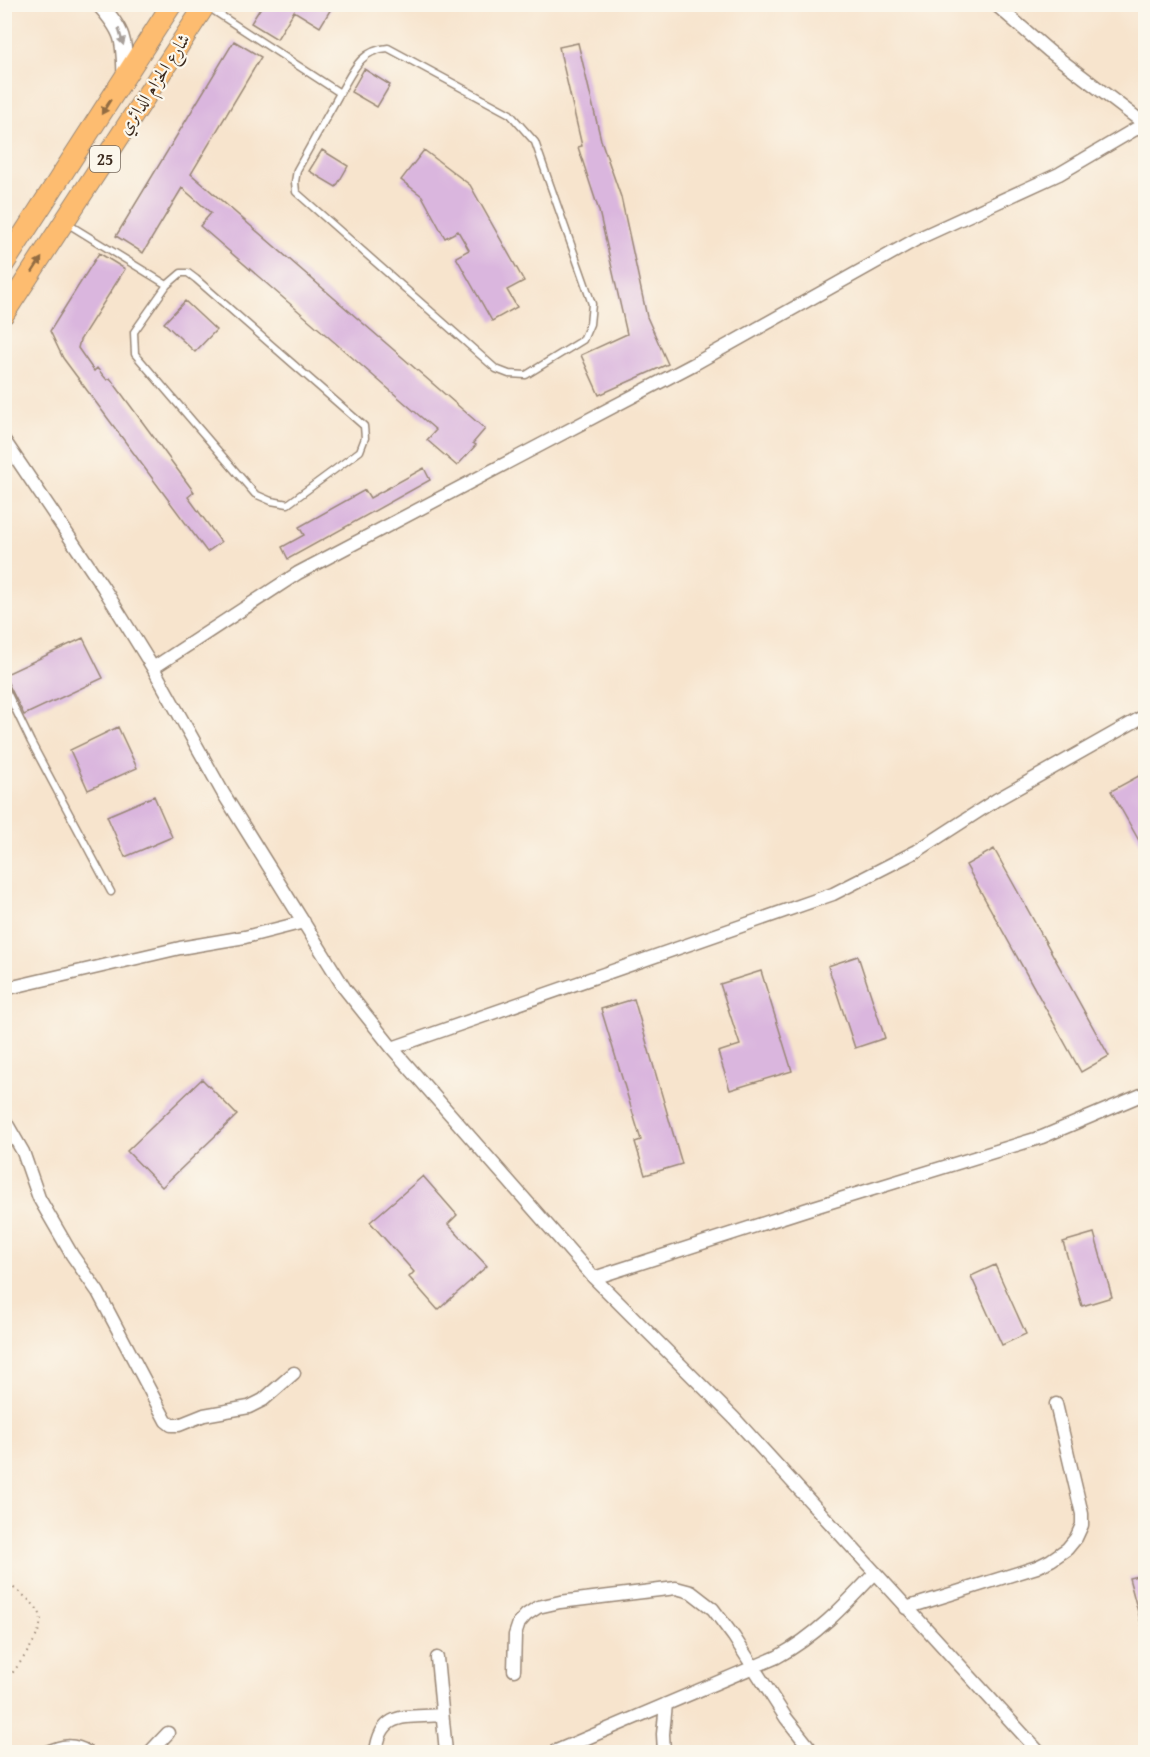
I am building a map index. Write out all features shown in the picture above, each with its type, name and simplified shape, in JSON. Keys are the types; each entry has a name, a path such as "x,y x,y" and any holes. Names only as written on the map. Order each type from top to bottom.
{"main road":[{"name":"شارع الحزام الدائري","path":"4,264 172,4"},
{"name":"شارع الحزام الدائري","path":"4,314 206,5"}],"street":[{"path":"99,4 115,22 124,41 125,77"},
{"path":"153,668 298,573 696,363 917,239 1059,174 1145,125 1049,51 995,4"},
{"path":"4,440 103,587 153,668 223,793 345,989 392,1048 594,1278 734,1418 874,1574 1039,1752"},
{"path":"392,1048 833,894 917,851 996,800 1146,715"},
{"path":"4,989 304,922"},
{"path":"594,1278 1042,1137 1146,1093"},
{"path":"4,1119 23,1152 39,1198 72,1255 98,1292 166,1421 171,1425 179,1425 204,1415 249,1407 263,1400 294,1373"},
{"path":"906,1608 1037,1567 1067,1549 1076,1538 1082,1525 1082,1514 1056,1404"},
{"path":"554,1752 797,1647 814,1634 874,1574"},
{"path":"514,1670 515,1635 519,1623 538,1607 560,1602 676,1588 691,1592 713,1609 786,1718 813,1752"},
{"path":"437,1658 446,1752"},
{"path":"664,1752 666,1704"},
{"path":"376,1752 378,1738 387,1723 396,1719 441,1715"},
{"path":"150,1752 168,1733"},
{"path":"47,1752 59,1747 73,1746 87,1752"}],"lane":[{"path":"206,5 340,93"},
{"path":"388,48 510,114 535,142 592,304 590,324 583,340 526,375 509,374 496,369 296,192 297,170 340,93 363,56 376,49 388,48"},
{"path":"65,222 167,285"},
{"path":"181,273 188,273 196,279 364,426 365,438 360,451 288,504 271,501 255,494 135,354 134,332 167,285 181,273"},
{"path":"4,686 31,742 111,892"}],"path":[{"path":"4,1581 32,1603 42,1621 39,1633 4,1684"}],"building":[{"path":"263,4 334,4 320,27 294,11 277,39 251,23"},
{"path":"234,41 261,57 191,174 485,429 473,443 476,445 457,466 427,440 436,430 200,226 211,213 182,188 143,253 116,236"},
{"path":"578,43 601,140 621,197 647,317 668,364 599,395 581,355 627,334 599,211 578,147 582,146 559,47"},
{"path":"364,69 390,85 377,107 351,92"},
{"path":"322,150 348,166 336,187 309,171"},
{"path":"424,150 470,185 524,281 507,290 517,307 492,321 456,257 469,250 458,231 445,238 422,196 401,180"},
{"path":"99,253 125,269 80,340 78,348 94,371 97,368 107,380 110,378 194,492 188,497 221,542 207,552 63,358 50,331"},
{"path":"185,301 216,330 195,352 164,323"},
{"path":"424,468 430,480 288,559 282,547 304,535 299,527 365,490 370,498"},
{"path":"83,638 103,678 24,715 4,675"},
{"path":"118,727 137,768 88,790 70,750"},
{"path":"1146,772 1146,853 1111,791"},
{"path":"154,796 172,837 125,857 107,816"},
{"path":"994,849 1109,1056 1081,1072 966,865"},
{"path":"858,956 885,1038 855,1048 828,966"},
{"path":"761,971 792,1071 730,1090 718,1052 740,1045 720,984"},
{"path":"634,999 682,1164 645,1175 635,1142 641,1140 601,1009"},
{"path":"202,1079 237,1115 162,1187 127,1151"},
{"path":"423,1176 457,1215 448,1224 487,1266 438,1310 409,1277 414,1272 370,1222"},
{"path":"1094,1233 1112,1297 1082,1306 1063,1242"},
{"path":"995,1265 1026,1334 1002,1345 971,1276"},
{"path":"1146,1574 1146,1627 1142,1627 1129,1578"}]}
